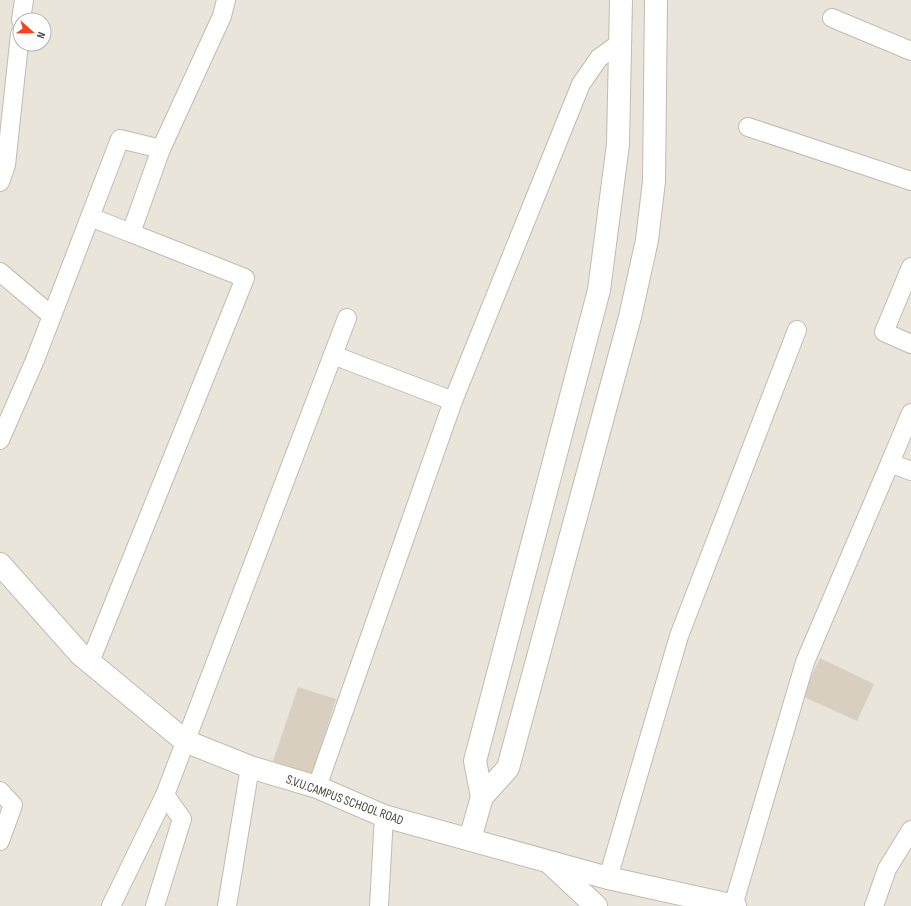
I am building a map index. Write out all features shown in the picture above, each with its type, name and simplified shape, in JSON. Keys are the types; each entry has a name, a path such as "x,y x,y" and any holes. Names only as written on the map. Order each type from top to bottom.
{"street":[{"path":"22,12 24,0"},
{"path":"131,233 161,149 222,16 226,0"},
{"path":"482,797 474,761 599,290 618,144 621,0"},
{"path":"470,839 482,797 508,768 630,317 647,240 654,181 656,0"},
{"path":"832,18 911,51"},
{"path":"317,787 453,401 581,84 599,58 620,44"},
{"path":"0,182 6,165 18,52"},
{"path":"748,127 911,182"},
{"path":"0,440 35,360 120,139 161,149"},
{"path":"90,216 245,278 90,662"},
{"path":"911,267 884,332 911,344"},
{"path":"0,272 52,316"},
{"path":"111,906 165,795 347,318"},
{"path":"608,878 679,636 797,330"},
{"path":"333,355 453,401"},
{"path":"734,906 805,662 911,413"},
{"path":"890,463 911,471"},
{"name":"S.V.U.CAMPUS SCHOOL ROAD","path":"0,564 80,654 185,741 250,767 317,787 384,816 608,878 712,904 734,906"},
{"path":"227,906 250,767"},
{"path":"0,791 13,805 0,841"},
{"path":"155,906 182,819 165,795"},
{"path":"379,906 384,816"},
{"path":"874,906 887,869 911,830"},
{"path":"546,860 596,906"}],"shaded area":[{"path":"0,0 911,0 911,906 0,906"}],"building":[{"path":"820,658 874,684 857,721 802,696"},
{"path":"298,687 336,699 312,774 273,761"}]}
